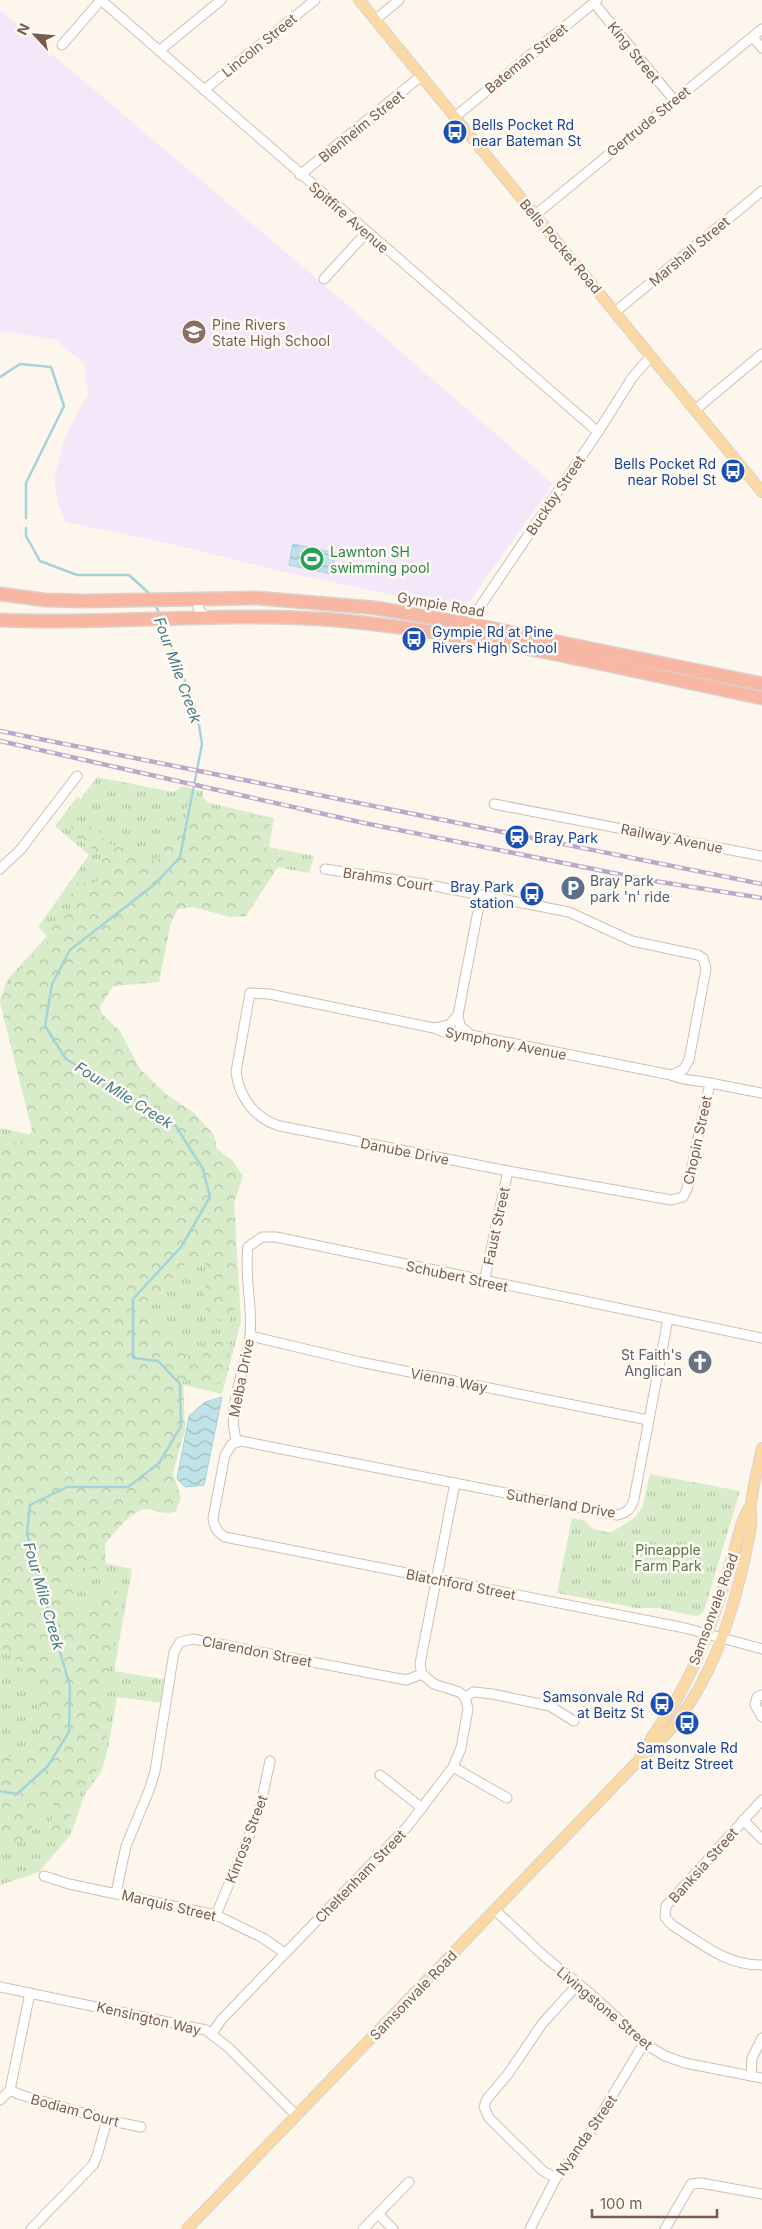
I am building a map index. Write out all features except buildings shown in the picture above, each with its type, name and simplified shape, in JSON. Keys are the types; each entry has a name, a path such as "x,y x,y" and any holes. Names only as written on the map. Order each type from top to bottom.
{"highway":[{"name":"Gympie Road","path":"0,594 53,600 140,601 257,598 390,610 470,624 762,684"},
{"name":"Gympie Road","path":"0,620 46,622 205,617 322,619 407,628 466,637 762,698"}],"main road":[{"name":"Bells Pocket Road","path":"359,0 762,492"},
{"name":"Samsonvale Road","path":"187,2229 638,1761 657,1746 678,1720 705,1676 722,1639 738,1586 751,1524 751,1505 762,1448"},
{"name":"Samsonvale Road","path":"638,1761 679,1695 707,1634 742,1522 751,1505"}],"street":[{"path":"62,45 101,0"},
{"name":"Spitfire Avenue","path":"101,0 366,233 598,432"},
{"path":"159,51 221,0"},
{"name":"Lincoln Street","path":"204,90 315,0"},
{"path":"375,20 399,0"},
{"name":"King Street","path":"595,1 674,100"},
{"name":"Bateman Street","path":"455,117 595,1"},
{"name":"Gertrude Street","path":"535,215 762,29"},
{"path":"752,36 762,48"},
{"name":"Blenheim Street","path":"300,175 421,76"},
{"name":"Marshall Street","path":"616,312 762,190"},
{"path":"324,279 366,233"},
{"path":"695,410 762,354"},
{"name":"Buckby Street","path":"466,637 470,624 639,368 650,357"},
{"path":"200,598 198,608 205,617"},
{"path":"1,866 21,848 76,776"},
{"name":"Railway Avenue","path":"494,804 762,856"},
{"name":"Brahms Court","path":"325,869 424,884 569,912 632,941 698,955 703,958 706,969 689,1060"},
{"path":"471,1035 460,1026 458,1015 481,895"},
{"name":"Symphony Avenue","path":"250,993 269,994 434,1028 441,1032 463,1036 471,1035 671,1075 678,1078 762,1093"},
{"name":"Danube Drive","path":"250,993 236,1077 249,1105 256,1114 267,1122 508,1171 671,1200 683,1198"},
{"path":"434,1028 449,1025 458,1015"},
{"path":"671,1075 683,1070 689,1060"},
{"path":"689,1060 692,1074 706,1082"},
{"name":"Chopin Street","path":"683,1198 687,1189 706,1082"},
{"name":"Faust Street","path":"484,1282 508,1171"},
{"name":"Schubert Street","path":"248,1247 262,1237 276,1237 668,1319"},
{"name":"Melba Drive","path":"236,1442 232,1421 250,1336 246,1277 248,1247"},
{"path":"668,1319 762,1338"},
{"name":"Sutherland Drive","path":"236,1442 256,1443 617,1515 623,1514 632,1506 634,1499 668,1319"},
{"name":"Vienna Way","path":"250,1336 360,1362 648,1420"},
{"name":"Blatchford Street","path":"236,1442 229,1447 225,1455 213,1518 217,1531 225,1537 707,1634 762,1649"},
{"path":"456,1483 420,1664 422,1674 434,1684 459,1692 465,1697 474,1692 550,1706 574,1721"},
{"name":"Clarendon Street","path":"116,1893 126,1846 150,1788 174,1652 180,1642 193,1639 406,1680 422,1674"},
{"path":"762,1695 757,1697 755,1705 762,1717"},
{"name":"Cheltenham Street","path":"212,2033 222,2019 407,1827 453,1767 461,1748 468,1709 465,1697"},
{"name":"Kinross Street","path":"216,1915 254,1826 270,1761"},
{"path":"453,1767 506,1798"},
{"path":"380,1775 422,1808"},
{"name":"Banksia Street","path":"762,1800 666,1906 665,1917 672,1925 732,1962 762,1965"},
{"path":"744,1820 762,1839"},
{"name":"Marquis Street","path":"44,1876 216,1915 263,1938 285,1953"},
{"name":"Livingstone Street","path":"495,1910 545,1957 644,2043 665,2056 685,2063 762,2078"},
{"path":"556,2178 543,2171 489,2118 484,2107 487,2099 508,2074 542,2024 578,1984"},
{"name":"Kensington Way","path":"0,1987 196,2027 212,2033 296,2115"},
{"path":"0,2100 10,2090 30,1993"},
{"path":"751,2076 752,2058 762,2038"},
{"name":"Nyanda Street","path":"530,2229 556,2178 588,2136 644,2043"},
{"name":"Bodiam Court","path":"10,2090 107,2120 141,2127"},
{"path":"31,2229 93,2164 107,2120"},
{"path":"363,2229 409,2182"},
{"path":"665,2229 691,2184 701,2183 762,2194"},
{"path":"378,2214 393,2229"}],"shaded area":[{"name":"Pine Rivers State High School","path":"0,10 322,283 553,484 469,602 460,609 279,571 167,543 65,522 58,504 54,478 66,435 88,394 84,364 56,340 3,331 0,333"}],"green space":[{"path":"97,777 173,792 181,786 203,791 203,798 209,803 274,818 269,847 314,856 309,873 271,866 180,857 52,984 210,1197 234,1202 241,1321 222,1394 180,1384 30,1547 132,1569 114,1671 168,1680 163,1703 117,1697 108,1749 101,1772 85,1794 71,1834 39,1872 0,1885 0,1128 37,1136 0,1000 8,979 47,936 38,927 89,855 55,826 77,797 81,799"},
{"path":"188,804 270,818 266,854 282,855 283,859 246,916 230,917 193,907 178,909 171,922 159,982 113,986 100,1007 102,1014 120,1031 140,1069 167,1095 194,1113 214,1135 217,1149 232,1160 243,1176 232,1209 237,1302 229,1322 218,1320 206,1310 204,1295 209,1269 205,1263 195,1260 181,1267 151,1305 154,1324 181,1342 190,1364 202,1361 204,1350 213,1336 232,1345 222,1381 211,1385 183,1379 185,1430 173,1473 181,1497 176,1511 165,1513 146,1509 129,1517 105,1544 106,1570 84,1568 72,1588 80,1615 92,1600 102,1594 121,1591 111,1667 100,1676 102,1696 95,1719 107,1735 95,1775 81,1791 62,1837 52,1841 47,1837 49,1825 58,1806 47,1804 37,1815 29,1840 0,1842 0,1740 12,1761 18,1765 29,1756 40,1734 39,1701 16,1660 0,1647 0,1144 26,1142 32,1130 0,1003 15,976 52,940 50,930 71,909 69,899 76,883 94,883 105,875 101,855 74,836 70,830 74,818 97,829 105,842 157,861"},
{"name":"Pineapple Farm Park","path":"650,1474 740,1491 704,1611 700,1615 695,1616 658,1608 636,1608 557,1593 572,1518 586,1521 591,1528 610,1533 633,1519 642,1508"}],"water":[{"name":"Lawnton SH swimming pool","path":"293,544 336,553 331,574 289,565"},
{"path":"222,1397 204,1485 185,1487 177,1479 189,1416 205,1402"}],"waterway":[{"name":"Four Mile Creek","path":"0,377 20,364 51,367 64,406 26,483 26,518"},
{"name":"Four Mile Creek","path":"26,528 26,536 40,561 77,575 129,575 151,595"},
{"name":"Four Mile Creek","path":"155,604 160,615"},
{"name":"Four Mile Creek","path":"0,1791 17,1794 47,1767 69,1732 70,1687 27,1534 30,1505 67,1487 128,1487 159,1463 181,1426 180,1384 158,1361 133,1358 133,1299 181,1247 210,1197 203,1169 175,1125 66,1059 45,1026 52,984 70,950 155,884 180,857 202,744 197,712 163,623"}],"railway":[{"path":"0,731 762,884"},
{"path":"0,741 364,823 648,880 762,898"}],"place":[{"name":"Bells Pocket Rd near Bateman St","path":"455,132"},
{"name":"Pine Rivers State High School","path":"194,332"},
{"name":"Bells Pocket Rd near Robel St","path":"733,471"},
{"name":"Lawnton SH swimming pool","path":"312,559"},
{"name":"Gympie Rd at Pine Rivers High School","path":"414,639"},
{"name":"Bray Park","path":"517,837"},
{"name":"Bray Park park 'n' ride","path":"573,888"},
{"name":"Bray Park station","path":"532,894"},
{"name":"St Faith's Anglican","path":"700,1362"},
{"name":"Samsonvale Rd at Beitz St","path":"662,1704"},
{"name":"Samsonvale Rd at Beitz Street","path":"687,1723"}]}
